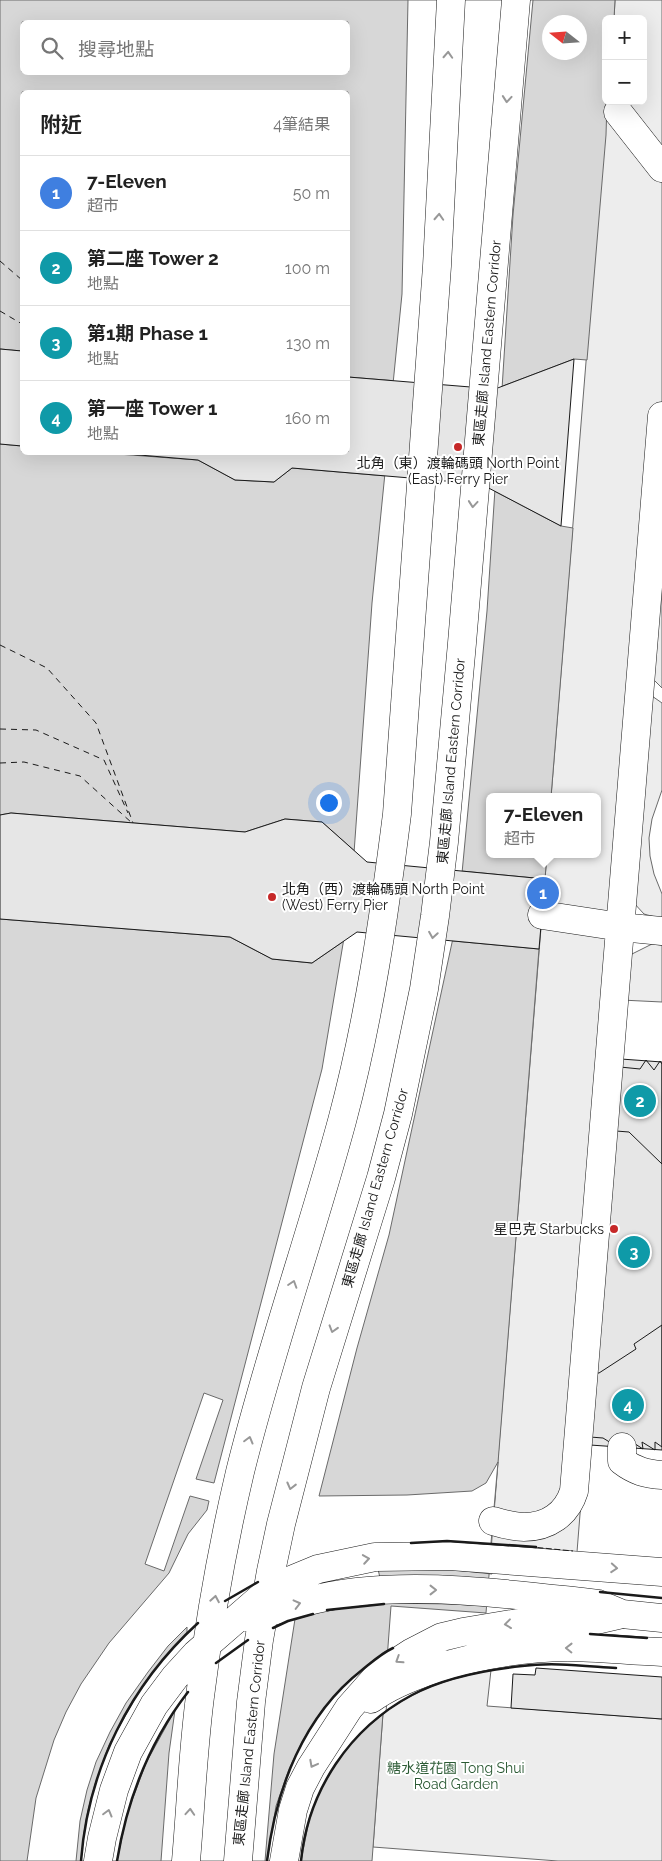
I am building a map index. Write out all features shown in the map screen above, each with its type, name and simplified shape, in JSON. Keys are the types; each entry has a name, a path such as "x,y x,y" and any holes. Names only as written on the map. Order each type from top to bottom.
{"main road":[{"path":"186,1861 200,1692 225,1542 264,1381 319,1205 343,1118 362,1038 389,881 397,814 436,275 452,0"},
{"name":"東區走廊 Island Eastern Corridor","path":"238,1861 251,1702 271,1571 316,1388 381,1178 398,1114 419,1016 436,916 462,643 516,0"},
{"path":"618,112 662,168"},
{"path":"493,1521 525,1527 543,1524 551,1521 566,1510 574,1491 662,416"},
{"path":"542,915 662,931"},
{"path":"622,1447 622,1461 633,1470 662,1475"},
{"path":"98,1861 114,1790 128,1752 140,1727 154,1705 175,1677 214,1637 234,1623 272,1588 318,1569 375,1557 450,1556 662,1572"},
{"path":"234,1623 326,1597 384,1590 452,1590 582,1602 598,1604 622,1614 662,1618"},
{"path":"284,1861 293,1810 300,1788 320,1752 349,1708 380,1673 411,1653 442,1637 489,1626 540,1621 596,1620 622,1614"},
{"path":"339,1724 377,1694 409,1678 453,1662 483,1655 535,1648 569,1647 662,1652"}],"green space":[{"path":"615,0 662,0 662,688 653,679 652,696 662,703 662,790 652,819 649,838 654,874 662,894 662,919 644,914 633,902 630,955 652,944 662,945 662,1002 621,1000 577,1552 491,1544 547,858 601,858 601,793 551,793 607,105 647,105 647,15 614,15"},
{"name":"糖水道花園 Tong Shui Road Garden","path":"491,1670 487,1706 662,1719 662,1861 558,1861 373,1847 383,1713 432,1686"}],"shaded area":[{"path":"0,0 615,0 614,15 602,15 602,105 607,105 606,135 587,360 574,359 495,389 350,377 350,90 20,90 20,351 0,349"},
{"path":"0,444 20,446 20,455 131,455 198,460 235,480 274,482 292,468 481,484 561,526 573,528 551,793 486,793 486,858 547,858 545,879 367,862 322,822 285,819 245,832 11,813 0,815"},
{"path":"0,919 230,937 272,959 312,963 357,932 539,949 486,1613 391,1606 372,1861 0,1861"}],"pier":[{"path":"408,0 533,0 513,215 502,389 393,384 402,294"},
{"path":"385,473 481,481 495,489 487,611 462,873 366,864 354,853 372,603"},
{"path":"356,930 453,938 389,1235 357,1348 319,1496 407,1495 472,1491 486,1483 498,1462 491,1543 494,1544 492,1574 454,1570 378,1569 380,1578 491,1582 489,1606 388,1603 327,1610 295,1619 274,1754 265,1861 161,1861 169,1753 175,1710 146,1763 127,1814 117,1861 81,1861 88,1810 109,1745 137,1695 162,1660 187,1634 187,1627 168,1646 148,1672 126,1703 110,1732 96,1762 87,1790 80,1821 76,1861 27,1861 36,1798 54,1740 66,1712 81,1684 109,1643 169,1573 188,1534 207,1510 209,1501 190,1496 164,1571 145,1564 204,1393 223,1400 196,1479 214,1483 322,1069 344,938"},
{"path":"391,1649 386,1712 365,1729 350,1745 323,1785 310,1815 301,1861 267,1861 276,1806 289,1769 303,1740 322,1710 347,1682 384,1652"}],"building":[{"path":"0,349 20,351 20,446 0,444"},
{"name":"北角（東）渡輪碼頭 North Point (East) Ferry Pier","path":"574,359 561,526 481,484 292,468 274,482 235,480 198,460 139,455 350,455 350,377 495,389"},
{"name":"北角（西）渡輪碼頭 North Point (West) Ferry Pier","path":"11,813 245,832 285,819 322,822 367,862 545,879 539,949 357,932 312,963 272,959 230,937 0,919 0,815"},
{"path":"621,1059 662,1062 662,1450 590,1445"},
{"path":"646,1060 654,1070 660,1061 662,1064 662,1164 629,1132 616,1131 620,1067 640,1069"},
{"path":"662,1325 662,1447 655,1442 655,1450 642,1442 643,1449 629,1440 616,1446 603,1438 590,1437 596,1373 599,1373 636,1349 634,1344"},
{"path":"536,1668 662,1677 662,1719 511,1708 513,1674 535,1675"}],"ferry route":[{"path":"0,261 20,278"},
{"path":"0,311 20,323"},
{"path":"0,645 47,668 96,723 133,823"},
{"path":"0,729 36,730 104,760 128,813"},
{"path":"0,763 24,762 80,776 132,823"}],"fence":[{"path":"512,1545 573,1551"}],"wall":[{"path":"411,1543 447,1541 536,1547"},
{"path":"225,1601 258,1582"},
{"path":"600,1592 662,1598"},
{"path":"327,1610 384,1604"},
{"path":"273,1628 288,1621 313,1614"},
{"path":"81,1861 85,1827 93,1794 103,1762 117,1731 133,1701 152,1673 198,1623"},
{"path":"590,1634 647,1638"},
{"path":"216,1663 248,1640"},
{"path":"267,1861 277,1807 285,1781 308,1732 341,1688 373,1661 393,1648"},
{"path":"301,1861 305,1835 313,1810 323,1786 336,1764 351,1743 369,1725 412,1695 452,1679 508,1668 557,1664 616,1668"},
{"path":"117,1861 127,1816 142,1772 162,1730 188,1692"}],"place":[{"name":"北角（東）渡輪碼頭 North Point (East) Ferry Pier","path":"458,447"},
{"name":"7-Eleven","path":"543,893"},
{"name":"北角（西）渡輪碼頭 North Point (West) Ferry Pier","path":"272,897"},
{"name":"第二座 Tower 2","path":"640,1101"},
{"name":"星巴克 Starbucks","path":"614,1229"},
{"name":"第1期 Phase 1","path":"634,1252"},
{"name":"第一座 Tower 1","path":"628,1405"}]}
